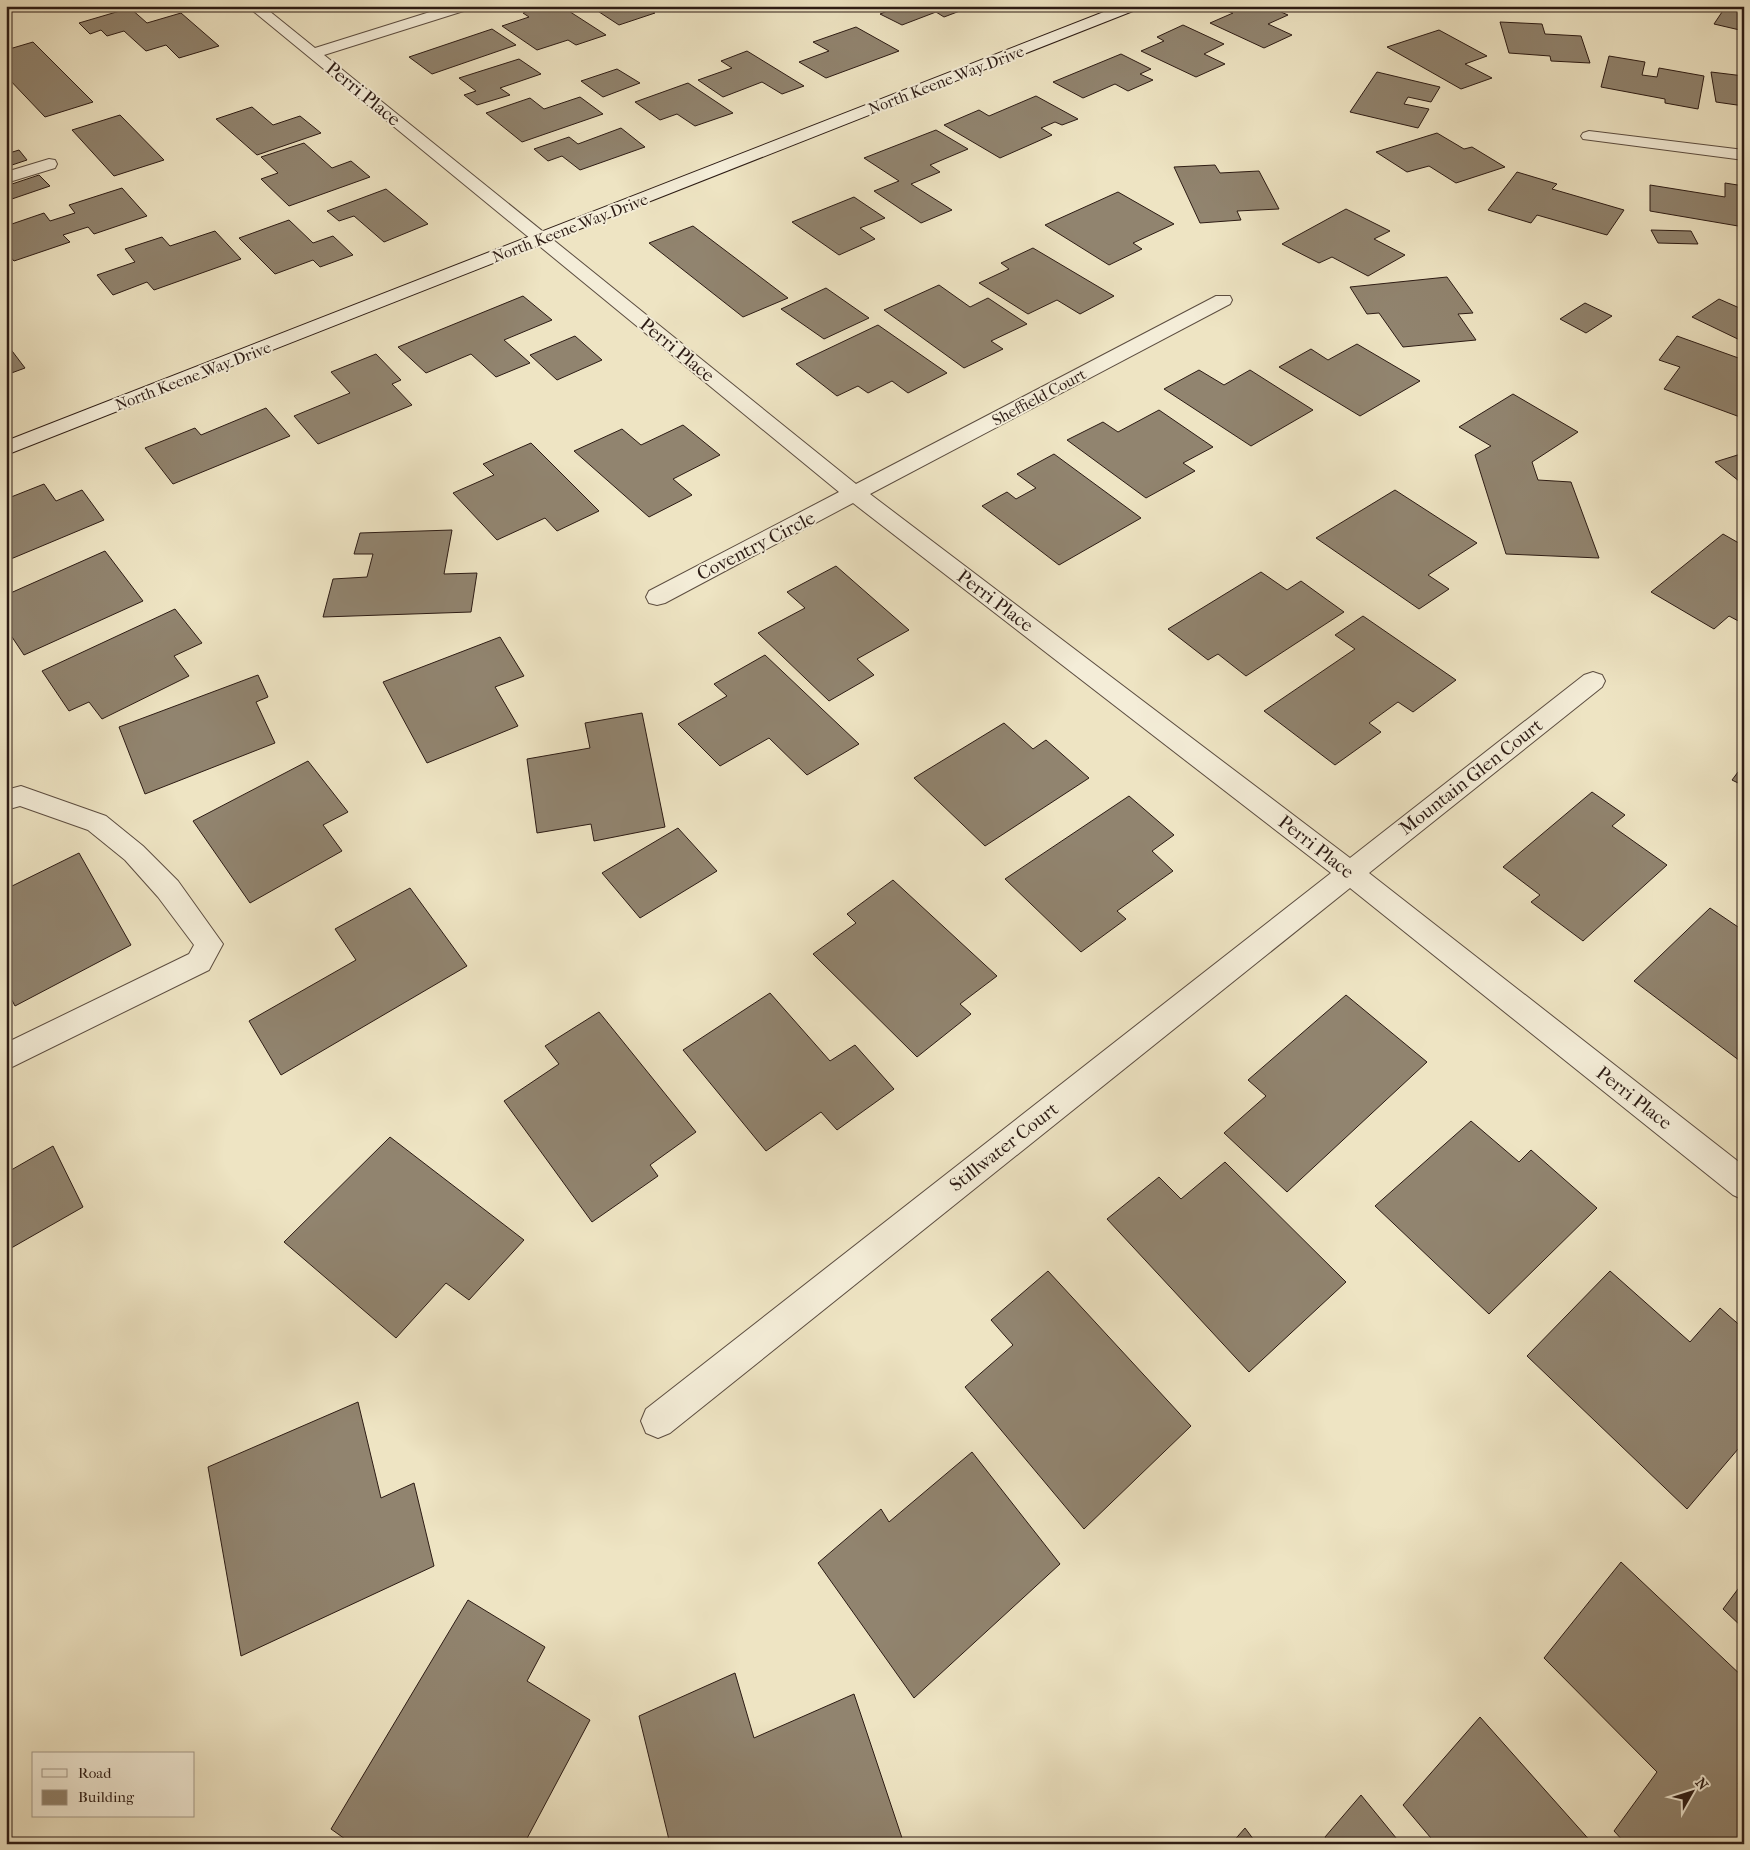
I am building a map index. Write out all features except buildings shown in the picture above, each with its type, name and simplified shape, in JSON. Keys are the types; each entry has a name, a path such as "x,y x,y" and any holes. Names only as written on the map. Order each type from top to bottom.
{"street":[{"name":"Perri Place","path":"254,6 855,494 1350,873 1744,1185"},
{"path":"313,54 465,6"},
{"name":"North Keene Way Drive","path":"6,449 1133,6"},
{"path":"1590,136 1744,155"},
{"path":"6,178 49,164"},
{"name":"Sheffield Court","path":"855,494 1223,300"},
{"name":"Coventry Circle","path":"657,598 855,494"},
{"name":"Mountain Glen Court","path":"1350,873 1593,681"},
{"path":"6,800 21,796 97,823 134,853 168,889 209,944 199,962 6,1057"},
{"name":"Stillwater Court","path":"658,1421 1350,873"}]}
